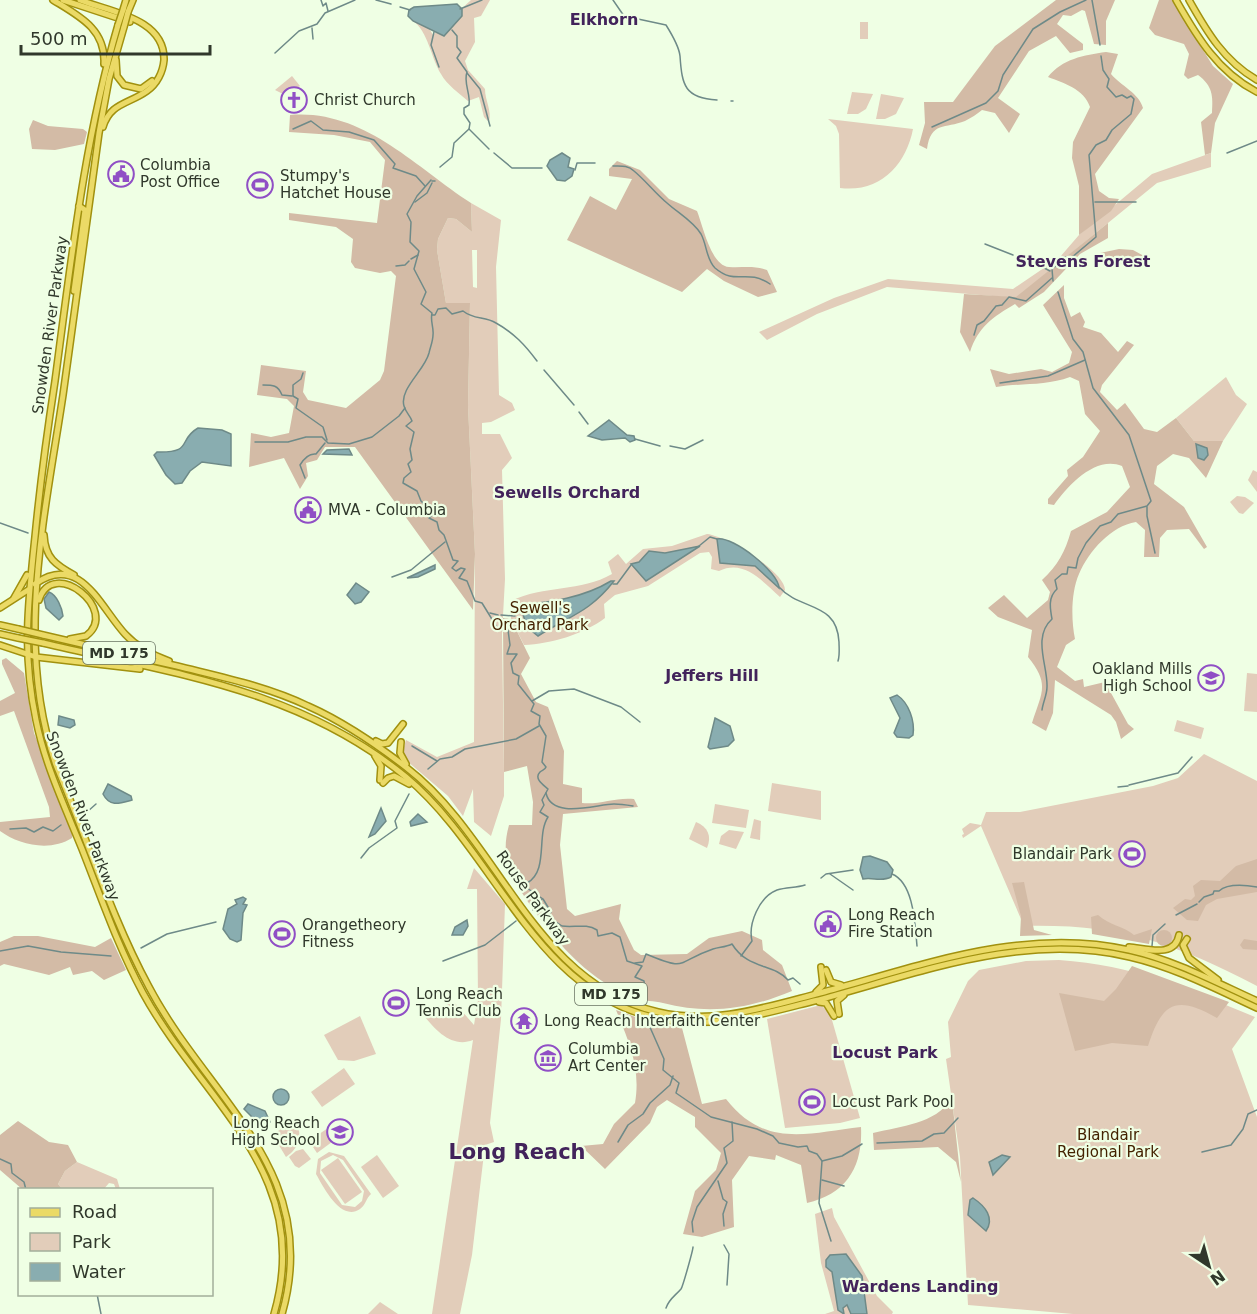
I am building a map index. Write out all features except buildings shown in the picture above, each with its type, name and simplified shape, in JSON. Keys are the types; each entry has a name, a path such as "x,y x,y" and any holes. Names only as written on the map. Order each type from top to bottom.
{"main road":[{"path":"53,0 86,21 100,39 104,61 98,100"},
{"path":"63,0 135,24 152,35 159,50 160,62 156,75 147,86 133,89 120,80 116,66 119,40"},
{"path":"80,0 144,24 156,36 163,53 162,71 153,86 141,95 120,104 108,114 96,152"},
{"name":"Snowden River Parkway","path":"126,0 126,11"},
{"name":"Snowden River Parkway","path":"133,0 126,11 98,100 79,206 37,508 27,598 26,655 43,749 126,960 160,1021 253,1151 272,1190 281,1226 284,1254 281,1287 274,1314"},
{"path":"1176,0 1211,56 1230,74 1257,92"},
{"path":"1189,0 1220,49 1237,66 1257,80"},
{"name":"Snowden River Parkway","path":"121,26 104,102 96,152 45,511 37,583 37,677 46,732 56,765 140,971 166,1017 252,1137 274,1175 285,1209 291,1254 288,1289 282,1314"},
{"path":"74,317 73,300 85,210 79,206"},
{"path":"2,607 20,591 27,577 37,508"},
{"path":"45,511 45,546 48,555 57,565 87,583 96,592 103,606"},
{"path":"2,607 37,583 55,574 71,576 85,585 126,635 141,648 196,671"},
{"path":"36,619 42,593 48,586 58,582 70,585 79,591 96,612 94,628 81,639 43,635"},
{"path":"16,599 27,598 36,619"},
{"name":"Rouse Parkway","path":"0,625 260,687 308,706 363,735 410,770 440,798 470,833 550,946 594,984 635,1005 677,1015 725,1016 976,951 1015,944 1072,942 1117,947 1169,962 1257,1001"},
{"name":"Rouse Parkway","path":"0,634 247,691 289,706 336,729 370,750 418,788 452,822 552,957 574,978 609,1001 654,1018 694,1023 740,1020 994,954 1071,948 1116,954 1160,965 1257,1008"},
{"path":"0,645 36,657 189,677"},
{"path":"37,677 42,664 52,658"},
{"path":"27,664 34,694 40,699"},
{"path":"308,706 382,744 390,742 403,724"},
{"path":"401,742 400,755 410,770"},
{"path":"370,750 381,766 382,782 392,776 401,778 452,822"},
{"path":"1117,947 1164,950 1175,945 1179,935"},
{"path":"1187,939 1183,945 1186,954 1198,967 1234,990"},
{"path":"777,1004 819,990 823,983 823,969 831,982 839,985 883,976"},
{"path":"790,1007 823,1002 836,1015 837,1001 841,996 874,985"}],"green space":[{"path":"471,0 490,0 481,16 474,18 475,42 465,61 468,70 485,89 490,113 489,122 484,117 479,97 468,101 443,78 426,38 413,21 429,28 433,35"},
{"path":"860,22 868,22 868,39 860,39"},
{"path":"292,76 300,86 287,96 275,90"},
{"path":"852,92 873,94 866,109 858,114 847,114"},
{"path":"881,94 904,98 896,114 885,119 876,119"},
{"path":"828,119 913,129 904,154 889,174 867,186 840,188 839,134 836,126"},
{"path":"1211,153 1211,167 1157,183 1016,298 887,287 817,314 767,340 759,332 834,298 888,279 1013,289 1060,257 1079,235 1152,174"},
{"path":"471,203 501,220 496,267 499,395 512,403 515,410 491,422 482,423 482,434 500,434 512,458 502,470 505,579 502,634 504,796 491,836 474,822 473,789 463,816 448,796 407,761 402,753 406,740 437,757 474,742 475,554 468,406 470,303 446,303 437,250 438,239 448,218 456,219 472,232","holes":["472,250 477,250 477,288 473,287"]},
{"path":"1226,377 1236,395 1247,404 1223,441 1194,441 1176,418"},
{"path":"1253,470 1257,472 1257,492 1248,480"},
{"path":"1237,496 1245,497 1254,503 1243,514 1239,513 1230,502"},
{"name":"Sewell's Orchard Park","path":"707,534 727,541 765,564 782,582 785,590 780,597 745,570 711,569 712,557 709,552 700,553 648,586 615,595 604,604 605,618 597,624 556,640 524,645 511,619 511,601 536,593 600,580 612,574 608,562 618,554 626,564 643,549 672,546"},
{"path":"1247,673 1257,674 1257,712 1244,711"},
{"path":"1177,720 1204,728 1201,739 1174,731"},
{"path":"1204,754 1257,781 1257,986 1198,958 1145,939 1090,928 1024,926 981,826 963,838 962,829 970,823 981,825 986,812 1020,812 1153,786 1178,778"},
{"path":"772,783 821,791 821,820 768,811"},
{"path":"715,804 749,810 746,828 712,823"},
{"path":"754,819 761,821 760,840 750,838"},
{"path":"696,822 708,832 707,848 689,839"},
{"path":"729,830 744,832 736,849 719,844 721,836"},
{"path":"474,868 505,904 501,1019 490,1123 494,1142 485,1145 472,1255 460,1314 432,1314 473,1040 459,1042 452,1040 440,1033 425,1017 434,1010 454,1002 474,1025 478,1000 477,889 467,889"},
{"name":"Blandair Regional Park","path":"1059,960 1112,967 1136,973 1183,988 1255,1017 1232,1049 1257,1117 1257,1314 1073,1314 968,1305 960,1157 946,1059 951,1057 948,1022 968,981 979,970 1026,961"},
{"path":"821,1005 830,1013 860,1118 840,1123 785,1128 767,1019"},
{"path":"360,1016 376,1054 354,1061 338,1060 324,1035"},
{"path":"344,1068 355,1084 322,1107 311,1092"},
{"path":"295,1120 299,1140 286,1157 274,1137 275,1133"},
{"path":"328,1128 336,1139 317,1153 309,1141"},
{"path":"303,1149 311,1159 299,1168 289,1157"},
{"path":"329,1152 344,1156 371,1194 360,1209 353,1212 346,1211 334,1202 316,1174 318,1159","holes":["333,1155 343,1160 364,1191 362,1201 355,1207 342,1205 320,1173 321,1161"]},
{"path":"377,1155 399,1186 383,1198 361,1167"},
{"path":"338,1158 362,1192 345,1204 321,1170"},
{"path":"77,1162 117,1179 120,1188 109,1183 105,1188 61,1188 58,1184 65,1171"},
{"path":"832,1208 834,1217 877,1296 893,1312 892,1314 825,1314 834,1311 821,1263 815,1214"},
{"path":"380,1302 398,1314 368,1314"}],"shaded area":[{"path":"1056,0 1115,0 1106,21 1106,45 1094,44 1085,11 1082,10 1071,16 1063,15 1057,24 1083,44 1083,50 1070,53 1056,36 1029,51 998,98 1020,114 1009,133 995,113 982,110 965,121 936,130 929,140 927,149 919,145 925,123 924,102 953,102 995,46"},
{"path":"1159,0 1172,0 1213,66 1233,84 1215,123 1211,153 1205,155 1201,122 1212,113 1211,92 1207,83 1198,75 1188,79 1184,75 1189,54 1184,44 1155,35 1149,28"},
{"path":"1106,52 1118,54 1111,74 1138,98 1143,108 1095,174 1099,191 1109,198 1119,199 1111,211 1079,235 1079,186 1072,158 1073,142 1090,107 1078,91 1048,77 1067,62 1082,56"},
{"path":"290,115 316,116 341,121 364,130 408,157 471,203 472,232 456,219 448,218 438,239 437,250 446,303 470,303 468,406 475,554 473,610 355,447 325,447 317,460 306,463 308,476 300,489 284,458 249,467 251,433 271,437 289,433 294,406 287,399 257,395 261,365 306,371 303,392 308,400 346,408 380,380 384,371 396,276 391,271 380,273 355,268 351,262 353,239 336,227 289,220 289,213 377,223 385,160 370,142 334,135 289,132"},
{"path":"33,120 48,126 83,129 87,132 84,144 55,150 32,149 29,129"},
{"path":"617,161 640,170 669,199 697,211 713,253 723,265 767,270 777,292 758,297 724,281 707,269 682,292 567,240 590,196 616,210 632,179 609,176 609,169"},
{"path":"1108,223 1108,238 1080,254 1044,292 1019,308 1015,304 993,318 977,336 970,352 960,332 964,294 1016,297"},
{"path":"1119,249 1133,250 1144,256 1113,267 1100,253"},
{"path":"1064,285 1064,298 1071,317 1080,312 1085,322 1083,327 1101,333 1118,352 1127,341 1134,345 1102,385 1100,392 1117,410 1125,403 1144,429 1157,432 1176,418 1194,441 1223,441 1206,478 1189,458 1173,454 1157,466 1154,484 1184,507 1207,547 1204,549 1189,529 1167,530 1160,538 1159,557 1144,557 1145,530 1136,522 1127,524 1110,534 1095,548 1083,565 1076,581 1073,606 1075,639 1066,645 1057,667 1075,681 1083,679 1084,687 1105,682 1128,724 1134,729 1121,739 1116,722 1111,715 1055,680 1053,713 1046,731 1032,723 1041,696 1042,682 1028,657 1032,630 998,617 988,608 1004,595 1027,618 1048,600 1050,592 1042,580 1060,558 1071,531 1107,512 1130,487 1122,466 1102,465 1093,468 1075,481 1054,505 1048,504 1048,499 1068,476 1067,470 1083,457 1100,431 1085,414 1079,381 1070,377 1043,383 996,387 990,369 1009,374 1041,369 1052,372 1069,363 1072,352 1043,305"},
{"path":"503,618 511,619 530,658 521,674 536,702 548,707 564,751 563,784 582,788 582,803 634,799 638,807 563,814 560,845 567,909 575,916 621,904 619,919 634,950 641,955 687,954 709,938 742,931 762,940 763,950 782,965 792,991 744,1006 713,1009 680,1007 639,999 605,983 591,973 566,950 543,923 519,889 507,860 506,838 509,825 532,825 533,802 527,766 504,772"},
{"path":"6,658 24,673 34,733 73,833 72,838 54,845 25,843 0,831 0,822 50,817 49,807 14,711 0,716 0,701 15,693 2,664 2,660"},
{"path":"1257,859 1257,892 1217,899 1206,905 1198,921 1187,920 1173,908 1185,899 1191,900 1195,896 1193,886 1201,880 1220,881 1236,866"},
{"path":"1024,882 1034,930 1052,935 1020,936 1021,916 1012,883"},
{"path":"1098,915 1134,935 1152,929 1149,944 1092,934 1091,917"},
{"path":"1164,930 1172,938 1164,946 1156,938"},
{"path":"14,936 38,936 95,947 111,938 126,970 104,980 92,971 73,975 70,967 49,975 4,964 0,966 0,942"},
{"path":"1244,939 1257,941 1257,950 1243,949 1240,945"},
{"path":"1132,966 1229,1002 1217,1018 1190,1006 1172,1007 1159,1020 1148,1046 1112,1043 1075,1051 1059,993 1104,1001 1116,989"},
{"path":"616,1010 652,1023 682,1028 702,1104 726,1099 741,1115 756,1125 788,1134 861,1127 859,1154 849,1177 832,1193 807,1203 801,1165 776,1155 775,1160 749,1156 732,1180 734,1227 702,1237 683,1234 695,1191 716,1170 721,1153 695,1127 695,1117 667,1100 657,1107 650,1123 605,1169 581,1146 603,1144 614,1124 635,1103 635,1067"},
{"path":"952,1099 961,1182 956,1162 938,1147 874,1150 873,1133 927,1119 945,1107"},
{"path":"18,1121 49,1142 68,1145 77,1162 65,1171 58,1184 61,1188 21,1188 0,1170 0,1135"}],"water":[{"path":"457,4 462,9 462,16 444,36 413,21 408,16 409,10 414,7"},
{"path":"562,153 570,158 568,167 574,169 572,176 565,181 557,180 547,166 550,160"},
{"path":"609,420 627,435 634,436 635,440 630,442 625,438 602,440 588,436"},
{"path":"198,428 222,430 231,434 231,466 202,462 190,471 182,483 175,484 166,475 154,455 157,452 169,452 181,448"},
{"path":"1196,444 1207,448 1208,455 1204,460 1198,458"},
{"path":"349,449 352,455 323,454 327,450"},
{"path":"717,539 734,543 744,549 764,565 777,581 779,588 755,566 720,563"},
{"path":"700,546 646,581 631,564 639,562 649,551 665,553"},
{"path":"435,565 435,569 418,577 407,578"},
{"path":"614,581 605,592 587,607 538,636 527,627 520,605 555,601 578,595"},
{"path":"356,583 369,592 361,602 355,604 347,595"},
{"path":"49,592 57,599 60,606 63,616 59,620 46,608 44,599"},
{"path":"897,695 908,707 912,718 913,735 909,738 897,737 894,733 900,718 890,698"},
{"path":"59,716 74,720 75,725 70,728 58,725"},
{"path":"715,718 730,726 734,740 728,746 710,749 708,747"},
{"path":"108,784 131,796 132,800 116,803 109,801 103,794"},
{"path":"381,808 386,821 375,834 369,837"},
{"path":"418,814 427,822 411,826 410,822"},
{"path":"870,856 887,862 893,870 891,877 863,879 860,870 863,857"},
{"path":"243,897 246,899 243,904 247,905 243,913 241,940 237,942 230,939 223,929 228,909 237,904 235,900"},
{"path":"467,920 468,926 463,935 452,935 455,927"},
{"path":"281,1089 289,1097 281,1105 273,1097"},
{"path":"248,1104 265,1111 270,1122 265,1125 259,1124 244,1109"},
{"path":"1002,1155 1010,1157 993,1175 989,1162"},
{"path":"973,1198 989,1217 989,1226 986,1231 968,1215 970,1200"},
{"path":"846,1254 862,1276 867,1314 851,1314 847,1305 843,1308 844,1314 838,1310 832,1272 826,1267 826,1260 830,1255"}],"waterway":[{"path":"321,0 323,6 326,3 328,11"},
{"path":"275,53 299,31 317,24 325,13 355,0"},
{"path":"376,0 391,4"},
{"path":"460,9 482,0"},
{"path":"613,0 624,16 666,25 678,48 682,75 687,89 706,99 717,100"},
{"path":"932,127 986,103 998,91 1003,75 1033,29 1060,12 1086,0"},
{"path":"1092,0 1100,45"},
{"path":"400,7 410,10"},
{"path":"312,28 313,39"},
{"path":"440,167 452,157 454,143 469,129 470,123 464,114 464,108 469,105 467,72 457,58 461,52 457,47 457,36 452,30"},
{"path":"434,32 431,45 439,67"},
{"path":"1053,281 1052,269 1060,263 1063,257 1071,258 1096,237 1089,155 1096,145 1106,140 1112,130 1131,114 1134,99 1131,96 1116,97 1107,87 1109,79 1103,70 1101,56"},
{"path":"467,73 480,89 490,126"},
{"path":"293,129 311,121 323,130 349,132 374,140 395,164 393,168 416,176 425,186"},
{"path":"469,129 489,149"},
{"path":"1227,153 1257,141"},
{"path":"494,153 512,168 542,168"},
{"path":"575,170 577,163 595,163"},
{"path":"613,166 632,169 694,225 701,234 715,268 729,276 754,277 770,284"},
{"path":"431,180 417,196 407,214 411,222 410,242 419,251 414,269 426,292 421,304 432,313 433,332 427,359 409,386 403,400 412,421 406,426 414,432 410,449 412,460 408,464 411,472 404,478 403,483 417,491 421,501 434,514 429,518 437,522 453,560 458,561 452,568 456,571 461,568 465,569 459,578 467,581 475,601 482,603 498,629 508,630 510,645 507,654 517,654 511,663 513,673 519,676 518,684 534,704 531,711 540,716 539,724 546,736 542,762 546,767 538,777 548,789 542,800 544,805 540,812 548,817 543,833 538,870 527,883 527,888 543,899 551,912 547,916 562,926 589,927 597,930 598,936 612,933 620,937 627,961 642,966 635,977 644,981 646,998"},
{"path":"415,202 427,193 432,183"},
{"path":"1095,202 1136,202"},
{"path":"985,244 1013,255"},
{"path":"411,259 418,255"},
{"path":"1027,259 1050,271"},
{"path":"396,266 405,265 409,261"},
{"path":"974,335 977,325 984,321 996,306 1002,305 1009,297 1026,301 1052,278"},
{"path":"1042,710 1047,687 1042,643 1046,626 1052,619 1050,603 1057,589 1055,580 1062,574 1067,574 1068,567 1076,568 1078,558 1086,543 1100,526 1111,522 1118,514 1147,506 1151,501 1129,435 1093,388 1083,352 1073,339 1058,292"},
{"path":"432,315 435,315 438,309 446,308 452,314 463,311 471,316 492,321 514,335 537,361"},
{"path":"1000,383 1048,376 1085,360"},
{"path":"544,370 574,405"},
{"path":"303,373 301,379 293,385 293,396 298,399 296,408 323,427 327,440"},
{"path":"263,385 275,386 282,395 292,396"},
{"path":"255,442 288,442 306,437 322,437 328,443 349,444 372,437 399,416 405,408"},
{"path":"579,412 588,424"},
{"path":"635,439 660,446"},
{"path":"670,446 685,449 703,440"},
{"path":"305,478 300,465 309,456 316,454 325,443"},
{"path":"1147,507 1155,553"},
{"path":"0,523 28,533"},
{"path":"699,546 710,537 717,539"},
{"path":"392,577 411,570 445,542"},
{"path":"613,584 617,584 631,565"},
{"path":"779,587 788,595 816,608 832,619 837,629 839,642 838,661"},
{"path":"490,613 498,615"},
{"path":"501,615 515,616"},
{"path":"532,701 549,691 574,689 621,707 640,722"},
{"path":"428,769 440,759 452,757 465,749 516,739 539,726"},
{"path":"412,746 437,761"},
{"path":"1129,785 1178,773 1192,757"},
{"path":"1118,787 1128,786"},
{"path":"546,793 550,801 566,808 576,809 614,804 633,806"},
{"path":"361,858 369,848 397,828 395,821 409,794"},
{"path":"87,812 96,804"},
{"path":"10,829 26,828 34,832 43,827 53,831 61,825"},
{"path":"821,878 826,874 853,870"},
{"path":"830,874 853,890"},
{"path":"892,874 905,886 909,895 917,946"},
{"path":"741,956 752,941 753,919 765,899 777,890 805,885"},
{"path":"1199,902 1204,897 1213,894 1214,891 1223,888 1242,885 1257,887"},
{"path":"533,910 542,899"},
{"path":"1176,915 1197,904"},
{"path":"443,961 485,945 516,921"},
{"path":"141,948 167,934 216,922"},
{"path":"1152,946 1153,935 1165,924"},
{"path":"635,963 643,962 646,954 676,964 732,944 745,958 775,971 788,980 793,978 800,984"},
{"path":"0,951 28,946 61,952 111,956"},
{"path":"649,1025 664,1059 663,1070 679,1083 676,1093 711,1117 757,1129 773,1136 779,1143 798,1147 807,1146 809,1151 817,1154 822,1161 819,1203 831,1241"},
{"path":"618,1142 628,1125 643,1114 650,1103 670,1085 673,1076"},
{"path":"1202,1152 1231,1145 1243,1129 1248,1114 1257,1110"},
{"path":"877,1143 922,1141 934,1134 944,1133 958,1118"},
{"path":"693,1232 692,1222 697,1207 727,1163 724,1148 733,1141 732,1122"},
{"path":"822,1161 842,1156 862,1144"},
{"path":"0,1159 11,1164 12,1173 24,1182 26,1188"},
{"path":"822,1180 844,1186"},
{"path":"718,1181 723,1199 727,1202 723,1214 724,1226"},
{"path":"724,1245 729,1254 727,1285"},
{"path":"666,1308 670,1300 681,1289 693,1247"},
{"path":"97,1296 101,1314"}],"place":[{"name":"Christ Church","path":"294,100"},
{"name":"Columbia Post Office","path":"121,174"},
{"name":"Stumpy's Hatchet House","path":"260,185"},
{"name":"MVA - Columbia","path":"308,510"},
{"name":"Oakland Mills High School","path":"1211,678"},
{"name":"Blandair Park","path":"1132,854"},
{"name":"Long Reach Fire Station","path":"828,924"},
{"name":"Orangetheory Fitness","path":"282,934"},
{"name":"Long Reach Tennis Club","path":"396,1003"},
{"name":"Long Reach Interfaith Center","path":"524,1021"},
{"name":"Columbia Art Center","path":"548,1058"},
{"name":"Locust Park Pool","path":"812,1102"},
{"name":"Long Reach High School","path":"340,1132"}],"district":[{"name":"Elkhorn","path":"604,19"},
{"name":"Stevens Forest","path":"1083,261"},
{"name":"Sewells Orchard","path":"567,492"},
{"name":"Jeffers Hill","path":"712,675"},
{"name":"Locust Park","path":"885,1052"},
{"name":"Long Reach","path":"517,1152"},
{"name":"Wardens Landing","path":"920,1286"}]}
